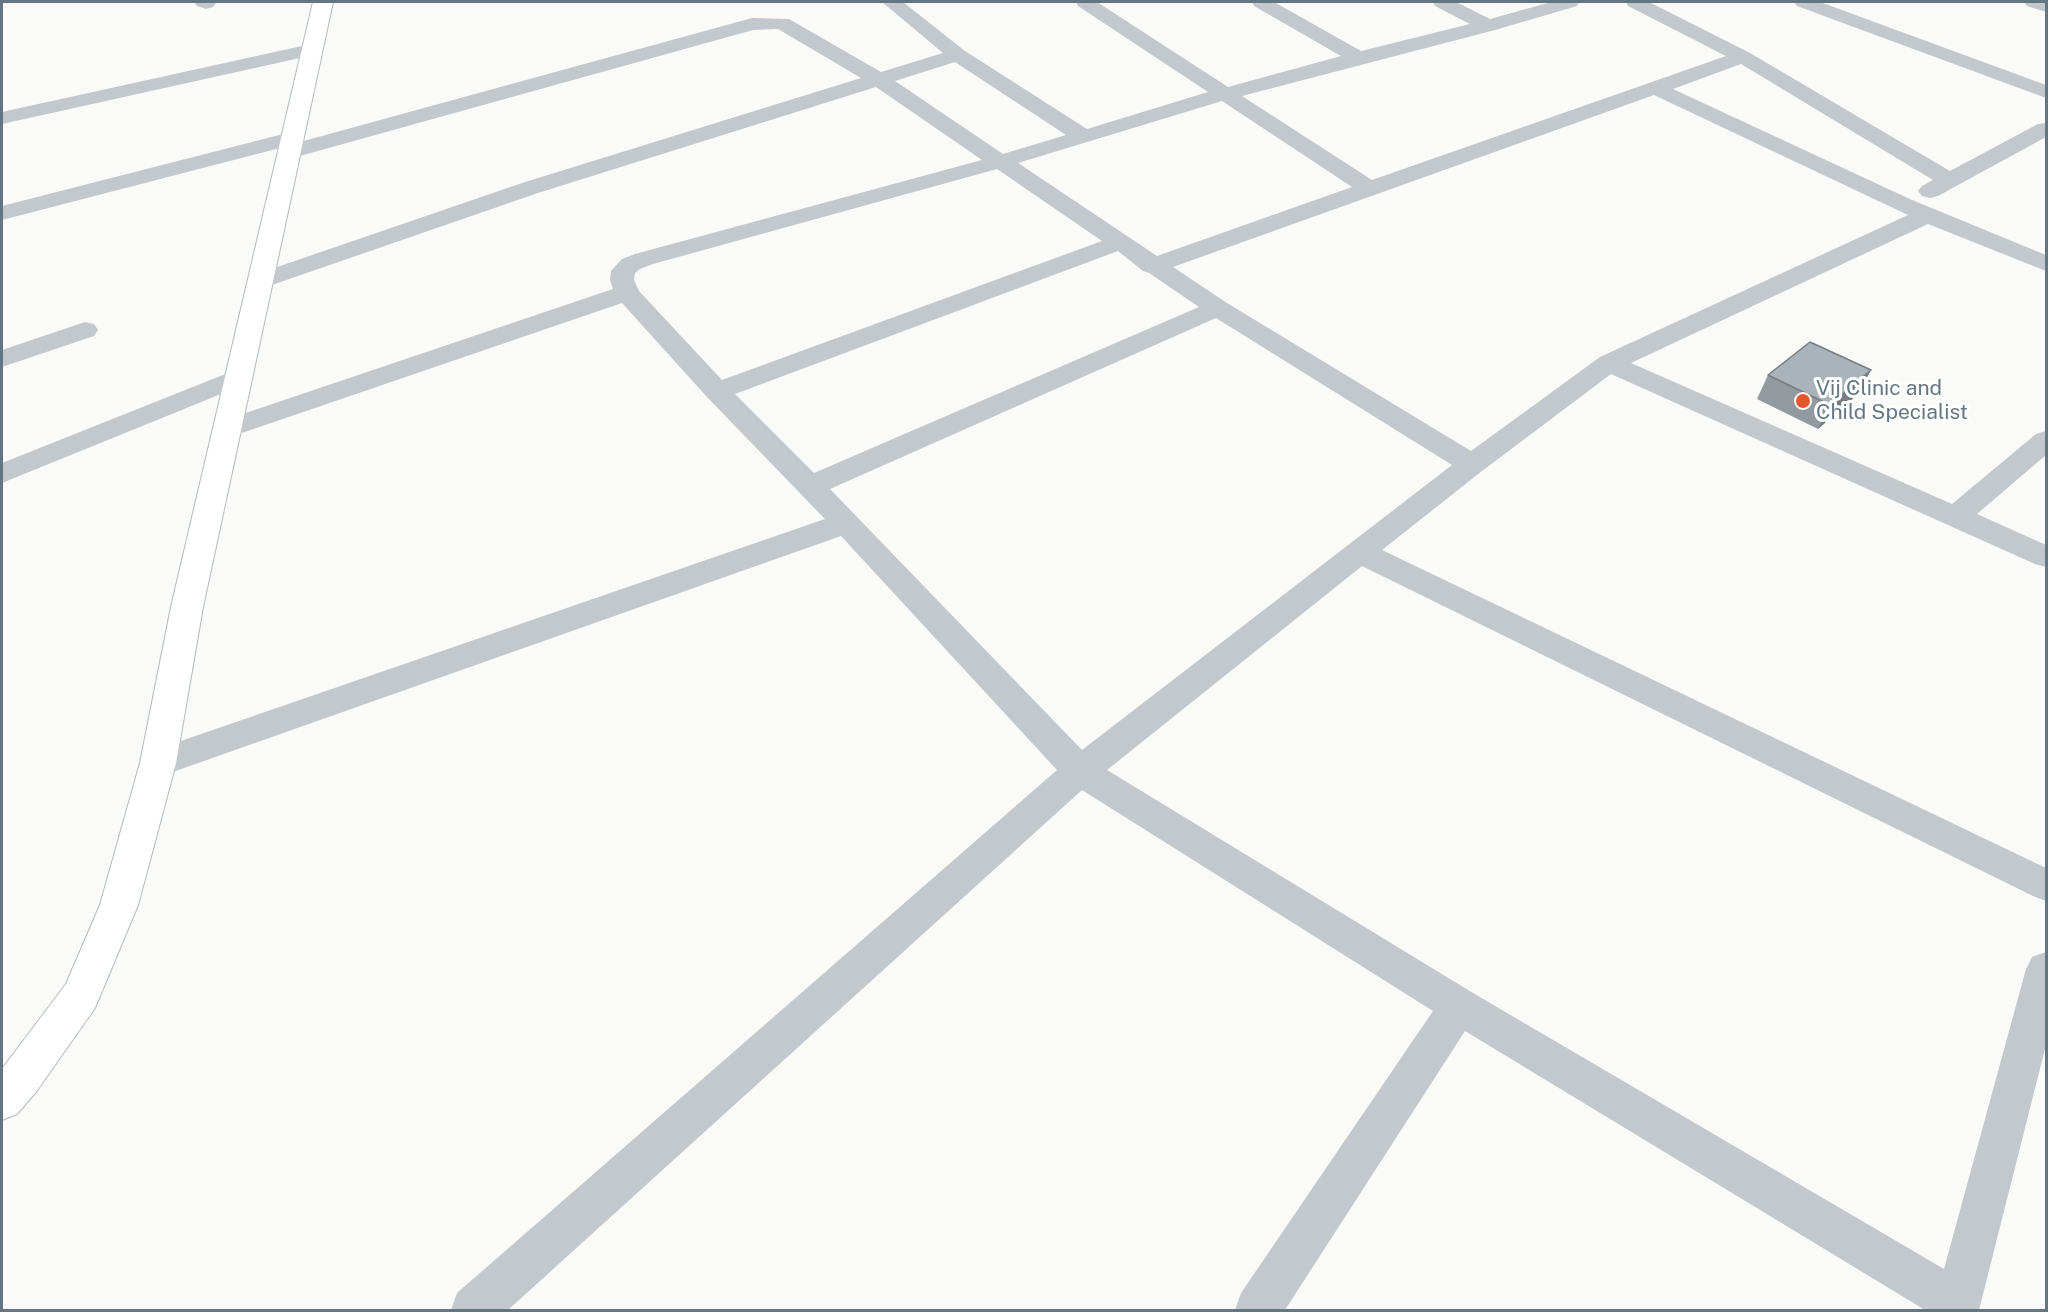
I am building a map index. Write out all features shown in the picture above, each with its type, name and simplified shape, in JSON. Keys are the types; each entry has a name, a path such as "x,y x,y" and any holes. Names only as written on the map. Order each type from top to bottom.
{"street":[{"path":"2,1100 21,1078 81,995 119,906 158,763 187,607 323,2"},
{"path":"892,2 958,55 1083,136"},
{"path":"1086,2 1228,93 1370,189"},
{"path":"1262,2 1358,57"},
{"path":"1442,2 1488,26"},
{"path":"1570,2 1488,26 1358,57 1228,93 999,162 644,259 631,264 623,271 622,280 627,293 717,391 846,523 1080,771 1459,1006 1958,1307 2046,969"},
{"path":"1635,2 1743,57 1948,180"},
{"path":"1804,2 2046,92"},
{"path":"2034,2 2046,6"},
{"path":"2,213 290,146 752,24 782,23 879,80 1152,266 1472,464"},
{"path":"2,118 311,50"},
{"path":"260,281 530,188 958,55"},
{"path":"1152,266 1743,57"},
{"path":"1653,87 1905,205 2046,264"},
{"path":"1905,205 2046,129"},
{"path":"474,1311 1080,771 1472,464 1609,363 1928,215"},
{"path":"717,391 1118,243"},
{"path":"226,429 627,293"},
{"path":"809,487 1218,308"},
{"path":"2,359 85,330"},
{"path":"1609,363 2046,557"},
{"path":"2,474 238,377"},
{"path":"1956,517 2046,440"},
{"path":"158,763 846,523"},
{"path":"1358,551 2046,885"},
{"path":"1258,1311 1459,1006"}],"building":[{"path":"1810,342 1871,370 1830,405 1768,375"}],"place":[{"name":"Vij Clinic and Child Specialist","path":"1803,401"}]}
